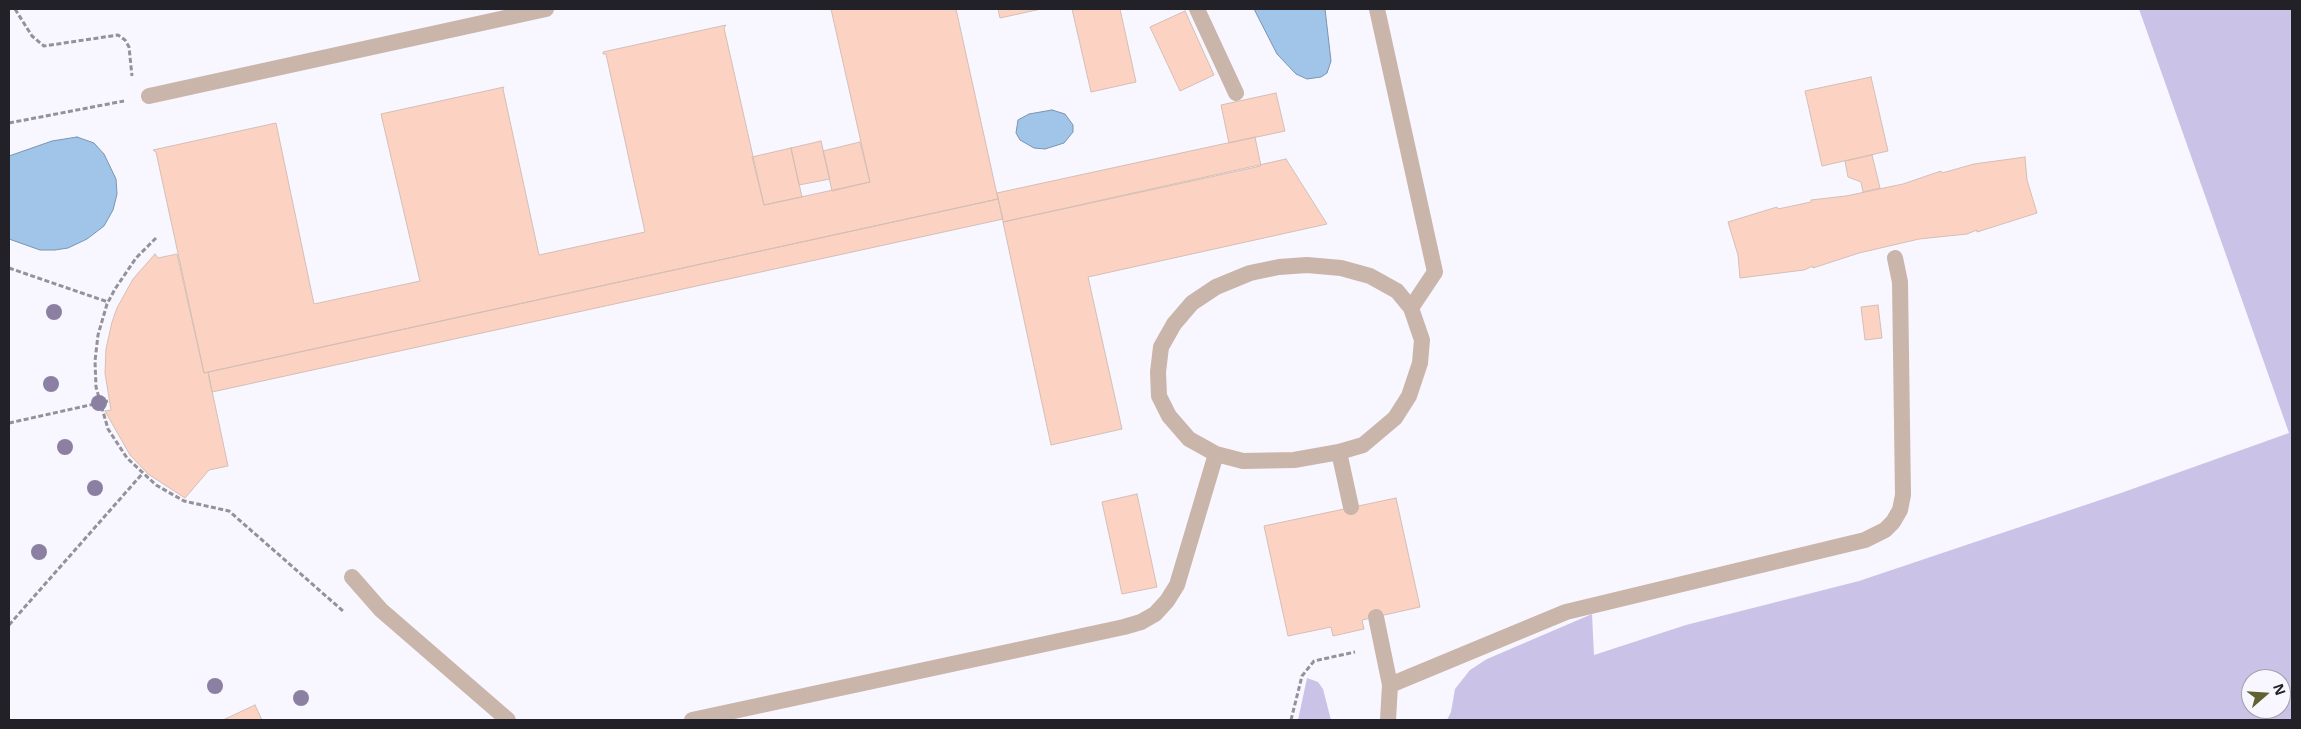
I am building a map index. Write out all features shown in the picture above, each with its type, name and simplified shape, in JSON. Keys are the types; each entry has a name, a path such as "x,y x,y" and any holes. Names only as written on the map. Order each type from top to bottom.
{"lane":[{"path":"142,97 546,9"},
{"path":"1197,9 1236,93"},
{"path":"1377,9 1435,272 1411,308"},
{"path":"1390,685 1566,612 1865,540 1885,530 1900,510 1903,495 1900,282 1896,258"},
{"path":"1307,265 1341,268 1370,276 1397,291 1411,308 1422,340 1420,363 1409,396 1395,418 1379,434 1363,445 1339,452 1294,460 1243,461 1216,454 1189,439 1169,416 1159,396 1158,372 1161,347 1174,324 1192,303 1216,287 1250,273 1279,267 1307,265"},
{"path":"1339,452 1351,507"},
{"path":"692,720 1141,622 1156,614 1177,585 1216,454"},
{"path":"352,577 381,610 508,720"},
{"path":"1376,617 1390,685 1388,720"}],"path":[{"path":"9,123 142,97 129,47 125,40 118,35 44,46 32,36 14,9"},
{"path":"156,238 125,273 108,302 98,335 95,361 99,403 108,429 117,444 142,474 156,485 184,501 229,510"},
{"path":"9,268 108,302"},
{"path":"9,423 108,401"},
{"path":"9,625 142,474"},
{"path":"1292,720 1302,676 1314,661 1382,646"}],"shaded area":[{"path":"2139,9 2292,9 2292,720 1447,720 1451,712 1455,689 1470,670 1487,659 1592,614 1594,655 1686,625 1859,581 2121,493 2289,433"},
{"path":"1307,678 1318,682 1323,689 1331,720 1298,720"}],"water":[{"path":"1254,9 1325,9 1331,61 1327,73 1321,77 1307,79 1296,74 1277,54"},
{"path":"1052,110 1065,114 1073,125 1073,132 1064,143 1045,149 1034,148 1020,140 1016,133 1018,120 1029,114"},
{"path":"77,137 94,143 104,154 116,179 117,194 113,210 104,226 87,239 68,248 55,250 40,250 9,239 9,156 52,141"}],"building":[{"path":"831,9 956,9 998,199 204,373 156,152 153,150 276,123 314,304 420,281 381,114 504,87 539,255 645,232 606,54 603,54 603,52 726,25 724,28 764,205 870,182"},
{"path":"998,9 1041,9 1000,18"},
{"path":"1072,9 1120,9 1136,82 1091,92"},
{"path":"1185,11 1214,75 1180,91 1150,27"},
{"path":"1871,77 1888,151 1822,166 1805,91"},
{"path":"1276,93 1285,131 1229,143 1221,105"},
{"path":"1255,137 1261,166 1003,222 997,193"},
{"path":"821,141 830,179 799,185 791,148"},
{"path":"860,142 870,182 832,191 823,151"},
{"path":"791,148 802,197 764,205 752,157"},
{"path":"1872,155 1880,188 1863,192 1861,182 1848,177 1845,161"},
{"path":"2025,157 2027,180 2037,213 1977,232 1977,230 1967,234 1919,239 1859,253 1804,270 1740,278 1738,255 1728,222 1777,207 1778,209 1811,202 1811,200 1846,196 1903,184 1941,171 1942,173 1974,164"},
{"path":"1286,159 1327,224 1088,277 1122,429 1051,445 1003,222"},
{"path":"998,199 1003,219 212,392 208,372"},
{"path":"155,254 158,258 177,254 204,373 208,372 228,466 209,470 185,498 148,474 130,455 105,411 111,410 105,373 106,349 112,322 117,308 133,279"},
{"path":"1878,305 1882,338 1865,340 1861,307"},
{"path":"1137,494 1157,587 1122,594 1102,502"},
{"path":"1396,498 1420,607 1362,620 1364,629 1333,636 1331,627 1288,636 1264,526"},
{"path":"255,705 262,720 223,720"}]}
